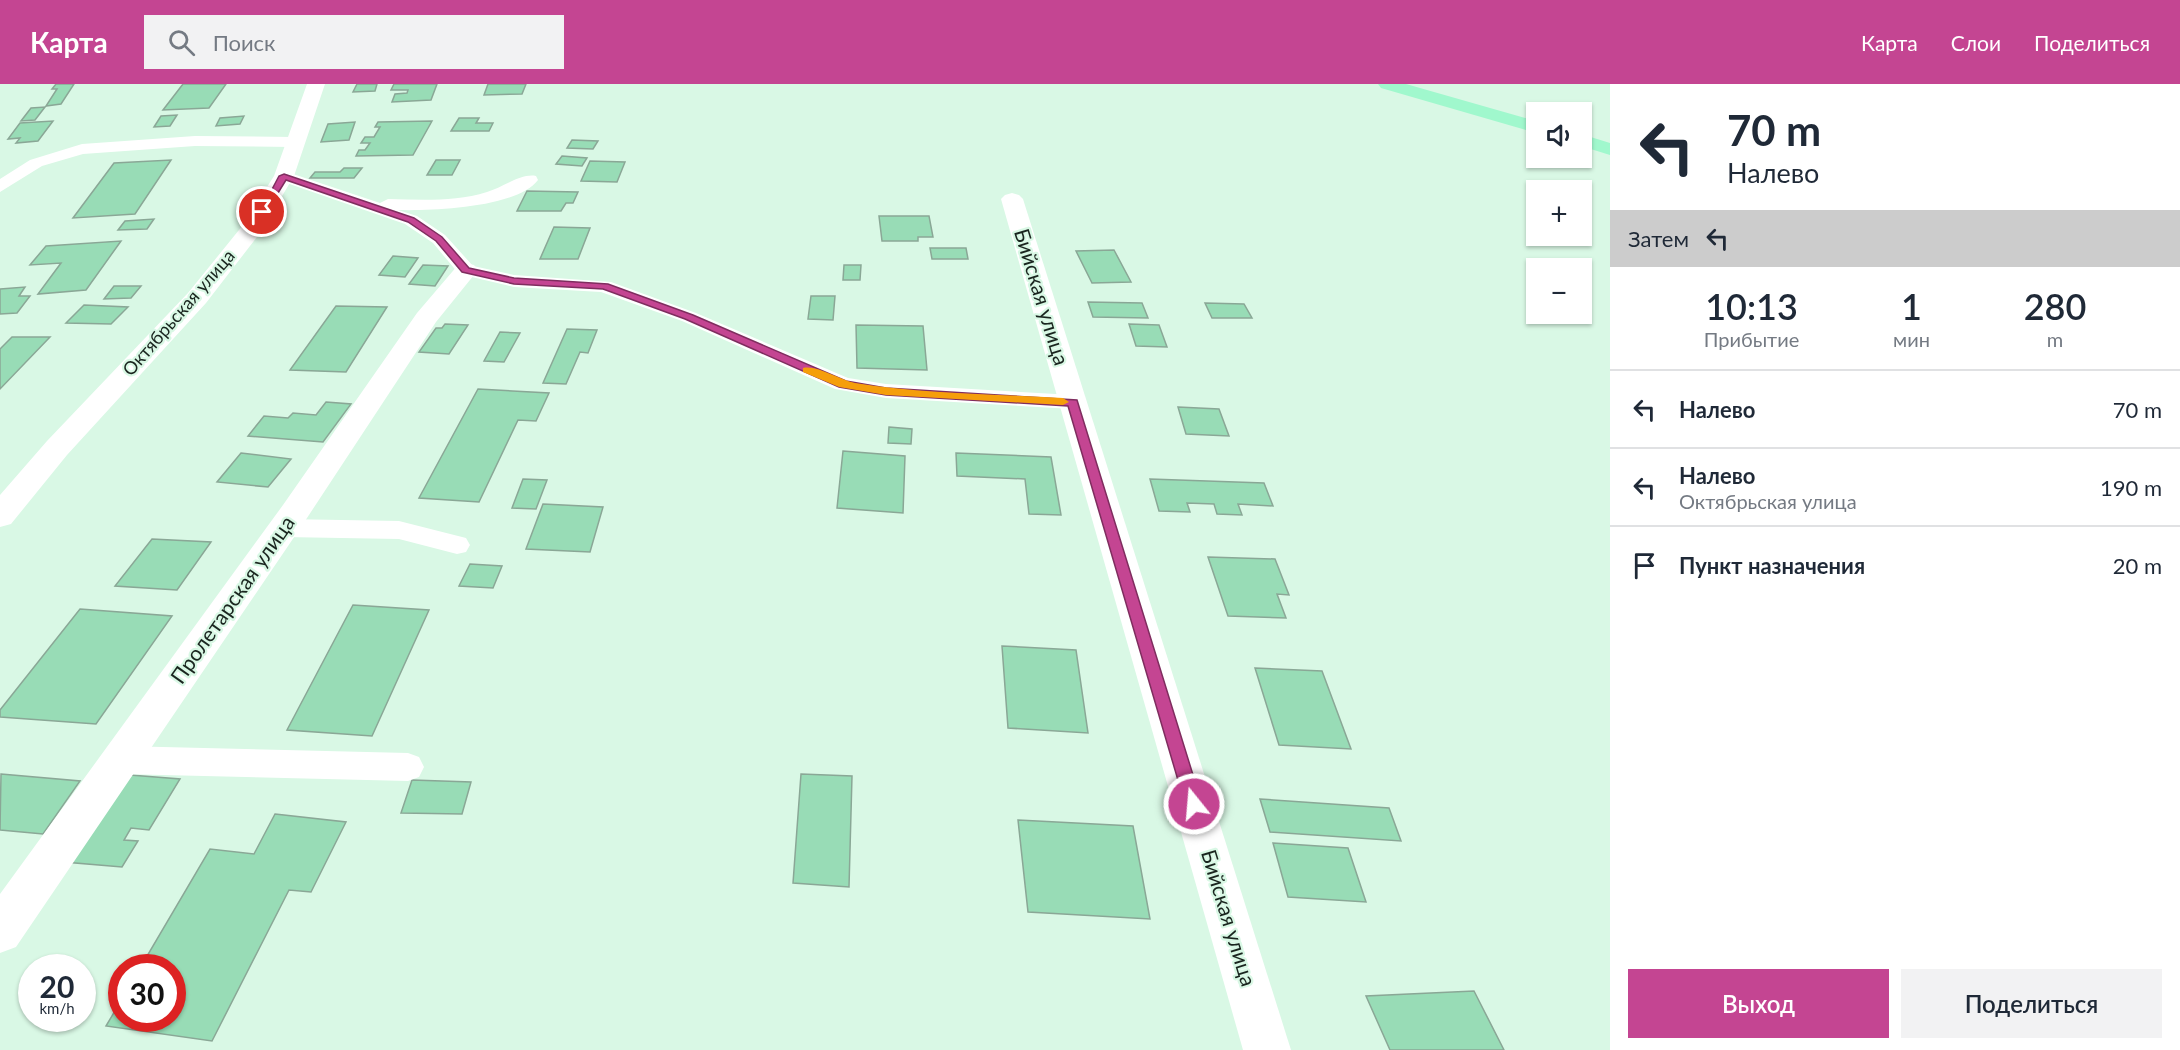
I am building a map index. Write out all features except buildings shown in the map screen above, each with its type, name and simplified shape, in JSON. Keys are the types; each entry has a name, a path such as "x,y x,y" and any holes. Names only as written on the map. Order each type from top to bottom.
{"main road":[{"path":"1387,84 1526,124"},
{"path":"1592,143 1610,149"}],"street":[{"name":"Октябрьская улица","path":"0,516 57,448 197,298 252,228 284,176 293,142 316,84"},
{"name":"Бийская улица","path":"1012,199 1267,1050"},
{"name":"Пролетарская улица","path":"0,931 284,528 426,318 466,270"}],"lane":[{"path":"0,187 36,163 82,149 195,141 293,142"},
{"path":"284,176 397,213 424,227 439,239 466,270 514,281 604,286 689,317 843,384 886,391 1073,402"},
{"path":"363,203 460,206 515,188 530,180"},
{"path":"284,528 399,530 458,544"},
{"path":"121,760 408,767"}],"slow traffic":[{"path":"807,370 843,384 886,391 1063,402"}],"route":[{"path":"262,212 284,176 397,213 411,220 439,239 466,270 514,281 604,286 689,317 822,377 843,384 886,391 1073,402 1194,804"}]}
